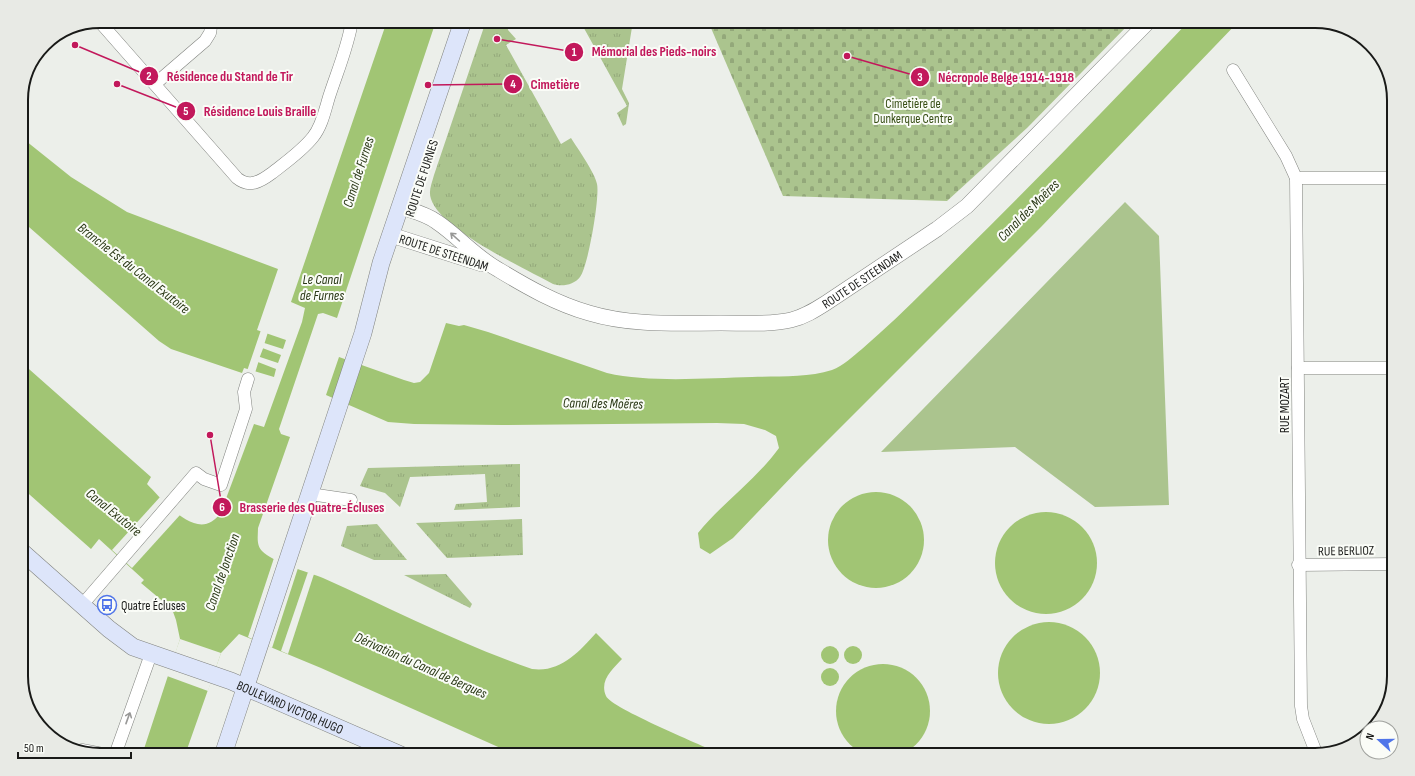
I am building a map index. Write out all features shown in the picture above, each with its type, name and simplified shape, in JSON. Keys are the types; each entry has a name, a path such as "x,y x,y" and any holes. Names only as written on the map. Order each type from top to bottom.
{"main road":[{"name":"ROUTE DE FURNES","path":"406,208 461,28"},
{"name":"ROUTE DE FURNES","path":"225,748 247,687 363,333 387,280 396,237 470,28"},
{"name":"BOULEVARD VICTOR HUGO","path":"28,556 124,641 156,656 225,678 247,687 384,748"}],"street":[{"path":"105,28 237,178 248,184 262,179 296,154 313,137 319,126 345,51 350,28"},
{"path":"155,84 204,41 210,33 211,28"},
{"name":"ROUTE DE STEENDAM","path":"406,208 438,223 468,248 497,269 561,303 608,318 661,323 764,323 799,318 833,299 937,229 967,206 1142,28"},
{"name":"RUE MOZART","path":"1233,70 1286,156 1296,178 1298,565 1301,706 1305,724 1315,748"},
{"path":"1296,178 1387,178"},
{"name":"ROUTE DE STEENDAM","path":"396,237 497,269"},
{"path":"1298,368 1387,368"},
{"path":"82,605 196,473 204,479 221,485 246,409 244,392 248,379"},
{"path":"310,494 351,500"},
{"name":"RUE BERLIOZ","path":"1298,565 1387,564"},
{"path":"118,748 156,656"}],"green space":[{"path":"484,28 508,28 516,39 506,45 561,144 571,138 596,179 597,203 595,217 590,247 580,277 571,284 553,284 504,258 466,235 450,223 438,211 431,199 430,190"},
{"path":"584,28 632,28 622,89 629,103 626,124 623,126 617,113 627,106"},
{"name":"Cimetière de Dunkerque Centre","path":"711,28 1125,28 1027,128 947,201 783,196"},
{"path":"1125,202 1159,236 1169,505 1095,507 1015,447 881,452"},
{"path":"520,464 520,507 454,510 456,504 487,502 485,474 410,477 400,507 385,493 360,486 368,468"},
{"path":"522,519 523,555 447,558 416,523"},
{"path":"377,524 407,560 374,560 341,546 347,526"},
{"path":"446,574 472,604 470,608 404,575"}],"water":[{"path":"385,28 434,28 337,318 323,313 318,314 279,429 281,434 290,437 258,528 260,549 267,555 282,563 323,578 479,649 532,669 551,668 568,660 576,654 596,633 622,659 608,675 604,685 606,696 612,702 641,718 707,748 500,748 321,668 239,634 221,653 187,748 144,748 180,639 176,620 172,609 141,583 144,580 99,539 91,549 28,493 28,368 151,477 147,484 172,509 192,523 203,524 212,521 221,512 254,424 264,427 302,322 305,308 291,302"},
{"name":"Canal des Moëres","path":"1182,28 1232,28 1041,227 800,468 733,538 710,554 700,548 698,533 707,522 760,471 779,448 776,436 765,430 744,424 717,423 502,425 414,424 388,422 326,395 339,357 404,380 414,383 420,382 429,373 446,323 459,326 464,325 488,332 607,373 624,376 679,379 792,376 822,373 832,370 862,349 920,295"},
{"name":"Branche Est du Canal Exutoire","path":"28,143 71,177 127,212 278,269 257,330 286,340 283,349 258,341 257,346 281,355 278,363 254,355 253,360 276,369 274,377 244,368 242,373 171,349 159,341 28,226"},
{"path":"876,492 894,496 903,500 910,506 916,513 920,522 924,540 920,558 916,567 910,574 903,580 894,584 876,588 858,584 849,580 842,574 836,567 832,558 828,540 832,522 836,513 842,506 849,500 858,496"},
{"path":"1046,512 1065,516 1082,527 1093,544 1097,563 1093,582 1082,599 1065,610 1046,614 1027,610 1010,599 999,582 995,563 999,544 1010,527 1027,516"},
{"path":"1049,622 1068,626 1085,637 1096,654 1100,673 1096,692 1085,709 1068,720 1049,724 1030,720 1013,709 1002,692 998,673 1002,654 1013,637 1030,626"},
{"path":"830,646 836,649 839,655 836,661 830,664 824,661 821,655 824,649"},
{"path":"853,646 859,649 862,655 859,661 853,664 847,661 844,655 847,649"},
{"path":"883,664 901,667 916,678 922,685 927,693 930,711 927,729 922,737 911,748 855,748 844,737 839,729 836,711 839,693 850,678 865,667"},
{"path":"830,668 836,671 839,677 836,683 830,686 824,683 821,677 824,671"}],"pier":[{"path":"261,330 268,332 264,345 259,344 264,346 259,359 255,358 259,360 255,373 247,371"},
{"path":"160,497 180,515 132,568 112,550"},
{"path":"274,558 298,568 272,648 248,637"},
{"path":"308,572 314,574 288,654 281,651"},
{"path":"180,639 221,653 208,691 167,676"}],"place":[{"name":"Mémorial des Pieds-noirs","path":"497,39"},
{"name":"Résidence du Stand de Tir","path":"75,45"},
{"name":"Nécropole Belge 1914-1918","path":"847,56"},
{"name":"Résidence Louis Braille","path":"117,84"},
{"name":"Cimetière","path":"428,85"},
{"name":"Brasserie des Quatre-Écluses","path":"210,435"},
{"name":"Quatre Écluses","path":"107,605"}],"water label":[{"name":"Canal de Furnes","path":"358,172"},
{"name":"Le Canal de Furnes","path":"322,288"},
{"name":"Canal Exutoire","path":"114,512"},
{"name":"Canal de Jonction","path":"222,572"},
{"name":"Dérivation du Canal de Bergues","path":"421,665"}]}
